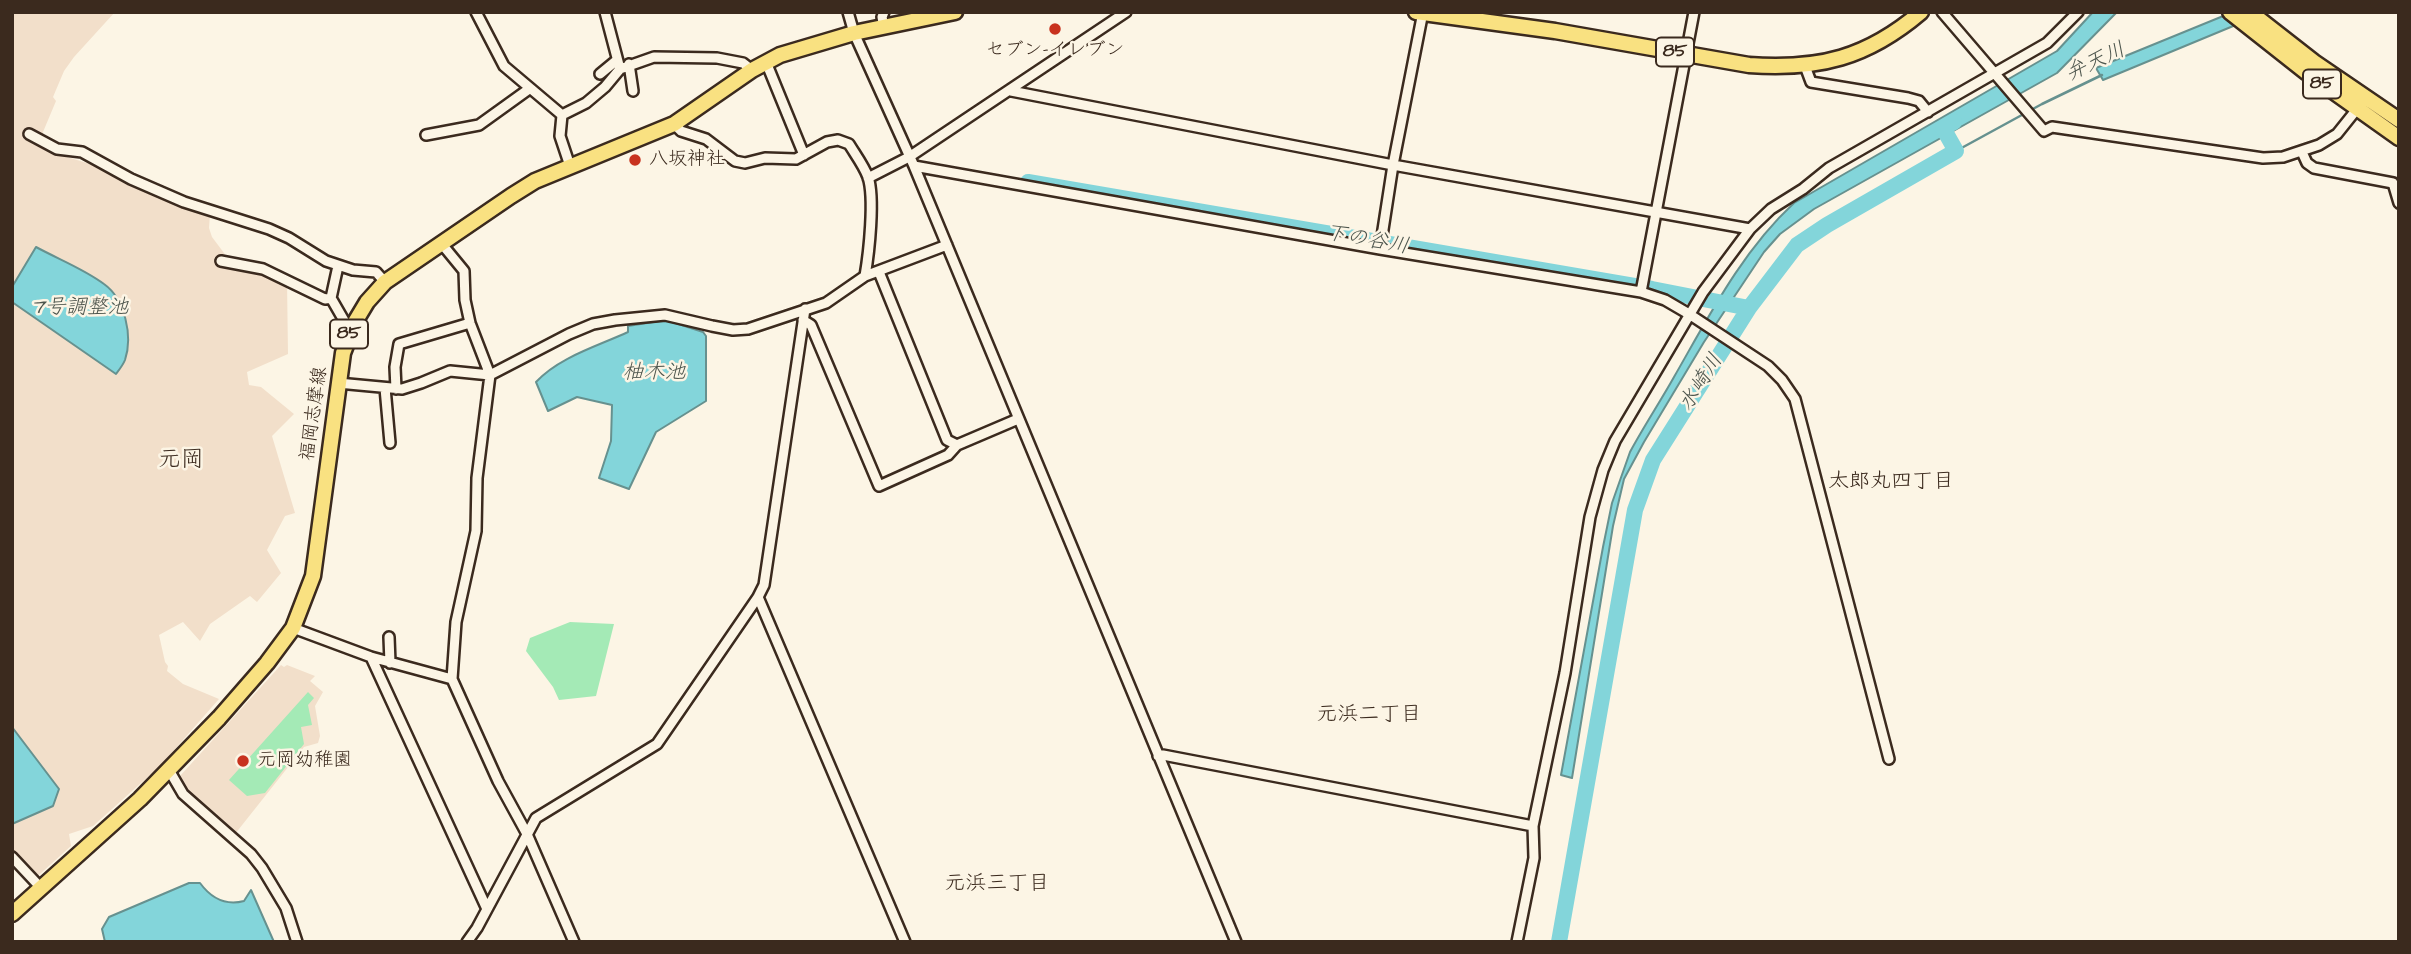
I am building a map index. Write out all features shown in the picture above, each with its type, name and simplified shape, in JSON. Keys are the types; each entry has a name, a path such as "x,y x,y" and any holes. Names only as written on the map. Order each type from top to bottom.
{"main road":[{"name":"福岡志摩線","path":"12,914 169,770 219,718 267,663 293,628 313,576 343,353 350,331 367,302 385,282 511,195 569,166 674,124 766,62 807,46 853,33 884,19 955,12"},
{"name":"85","path":"1420,13 1555,31 1749,65 1805,66 1835,61 1869,48 1905,26 1921,12"},
{"name":"85","path":"2230,12 2253,20 2399,120"},
{"name":"85","path":"2253,20 2357,108 2399,138"}],"street":[{"path":"476,12 504,66 562,115"},
{"path":"606,12 633,91"},
{"path":"848,12 853,33 947,245 1236,942"},
{"path":"868,178 912,162 1126,12"},
{"path":"1641,289 1694,12"},
{"path":"1942,12 2044,131 2052,127 2243,156 2273,157 2302,152 2319,145 2337,134 2357,108"},
{"path":"1517,942 1534,859 1533,826 1565,673 1590,517 1603,470 1615,441 1692,315 1696,303 1750,229 1771,209 1829,169 2047,43 2078,12"},
{"path":"1380,249 1420,13"},
{"path":"600,74 622,64 654,57 694,56 743,62 751,70"},
{"path":"766,62 804,155"},
{"path":"562,115 586,103 605,87 622,64"},
{"path":"1805,66 1811,82 1908,98 1919,101 1928,112"},
{"path":"426,135 479,125 529,89"},
{"path":"1010,91 1393,165 1750,229"},
{"path":"562,115 560,136 569,166"},
{"path":"674,124 681,131 706,139 735,161 745,163 765,158 796,159 827,142 838,140 849,144 868,178 869,255 865,275"},
{"path":"29,134 57,149 82,152 131,179 184,202 269,229 289,238 314,255 338,265 353,270 376,272 385,282"},
{"path":"2302,152 2306,163 2314,169 2396,183 2399,203"},
{"path":"912,162 1380,249 1641,289 1692,315 1768,366 1795,399 1889,759"},
{"path":"441,243 464,271 465,300 470,323 490,375 477,478 476,531 456,622 452,679 498,781 527,834 573,942"},
{"path":"338,383 390,388 421,383 450,371 490,375 593,324 665,315 712,327 748,329 825,303 865,275 947,245"},
{"path":"221,261 264,269 325,299 331,298"},
{"path":"338,265 331,298 350,331"},
{"path":"878,272 947,440 957,445"},
{"path":"467,942 536,818 657,744 758,597 764,584 805,309"},
{"path":"803,320 811,325 879,486 948,455 957,445 1018,419"},
{"path":"390,443 390,388 399,344 470,323"},
{"path":"758,597 905,942"},
{"path":"293,628 371,657 452,679"},
{"path":"389,637 390,663"},
{"path":"371,657 487,909"},
{"path":"1158,756 1533,826"},
{"path":"169,770 183,794 251,854 262,868 286,908 297,942"},
{"path":"12,857 42,889"}],"shaded area":[{"path":"12,12 115,12 64,71 53,97 56,101 43,132 45,146 54,153 100,167 210,214 209,228 212,237 227,257 226,264 273,274 287,281 288,354 247,372 249,385 261,387 294,414 272,436 295,513 285,516 267,550 281,573 257,602 250,596 210,624 200,641 183,622 159,635 167,671 183,684 219,699 160,766 93,826 69,834 71,846 30,883 30,879 12,860"},
{"name":"元岡幼稚園","path":"281,665 315,676 310,681 323,692 315,706 320,736 318,743 304,747 235,834 186,791 180,776"}],"green space":[{"path":"570,622 614,624 596,696 559,700 553,687 526,651 530,638"},
{"path":"308,692 314,698 308,705 312,725 301,727 304,744 265,793 247,796 229,780"}],"water":[{"path":"2093,12 2117,12 2057,73 1814,209 1780,234 1764,252 1704,342 1624,479 1613,526 1572,778 1561,775 1612,503 1630,452 1742,263 1794,203 2057,51"},
{"path":"2233,12 2267,12 2103,80 2096,68"},
{"name":"7号調整池","path":"36,247 104,284 117,299 125,319 128,340 125,360 116,374 12,302 12,287"},
{"name":"柚木池","path":"666,320 703,332 706,336 706,401 656,432 629,489 599,478 611,441 612,405 577,397 548,411 536,382 567,359 628,332 628,326"},
{"path":"12,727 59,789 53,806 12,824"},
{"path":"189,883 200,883 214,897 231,902 244,901 251,890 274,942 105,942 102,929 109,917"}],"waterway":[{"name":"弁天川","path":"1956,151 2102,75"},
{"name":"水崎川","path":"1559,942 1635,510 1653,460 1749,308 1797,245 1956,151 1943,128 1954,122"},
{"name":"下の谷川","path":"1028,182 1749,308"}],"place":[{"name":"セブン-イレブン","path":"1055,29"},
{"name":"八坂神社","path":"635,160"},
{"name":"元岡幼稚園","path":"243,761"}],"district":[{"name":"元岡","path":"181,461"},
{"name":"太郎丸四丁目","path":"1891,483"},
{"name":"元浜二丁目","path":"1369,716"},
{"name":"元浜三丁目","path":"997,885"}]}
